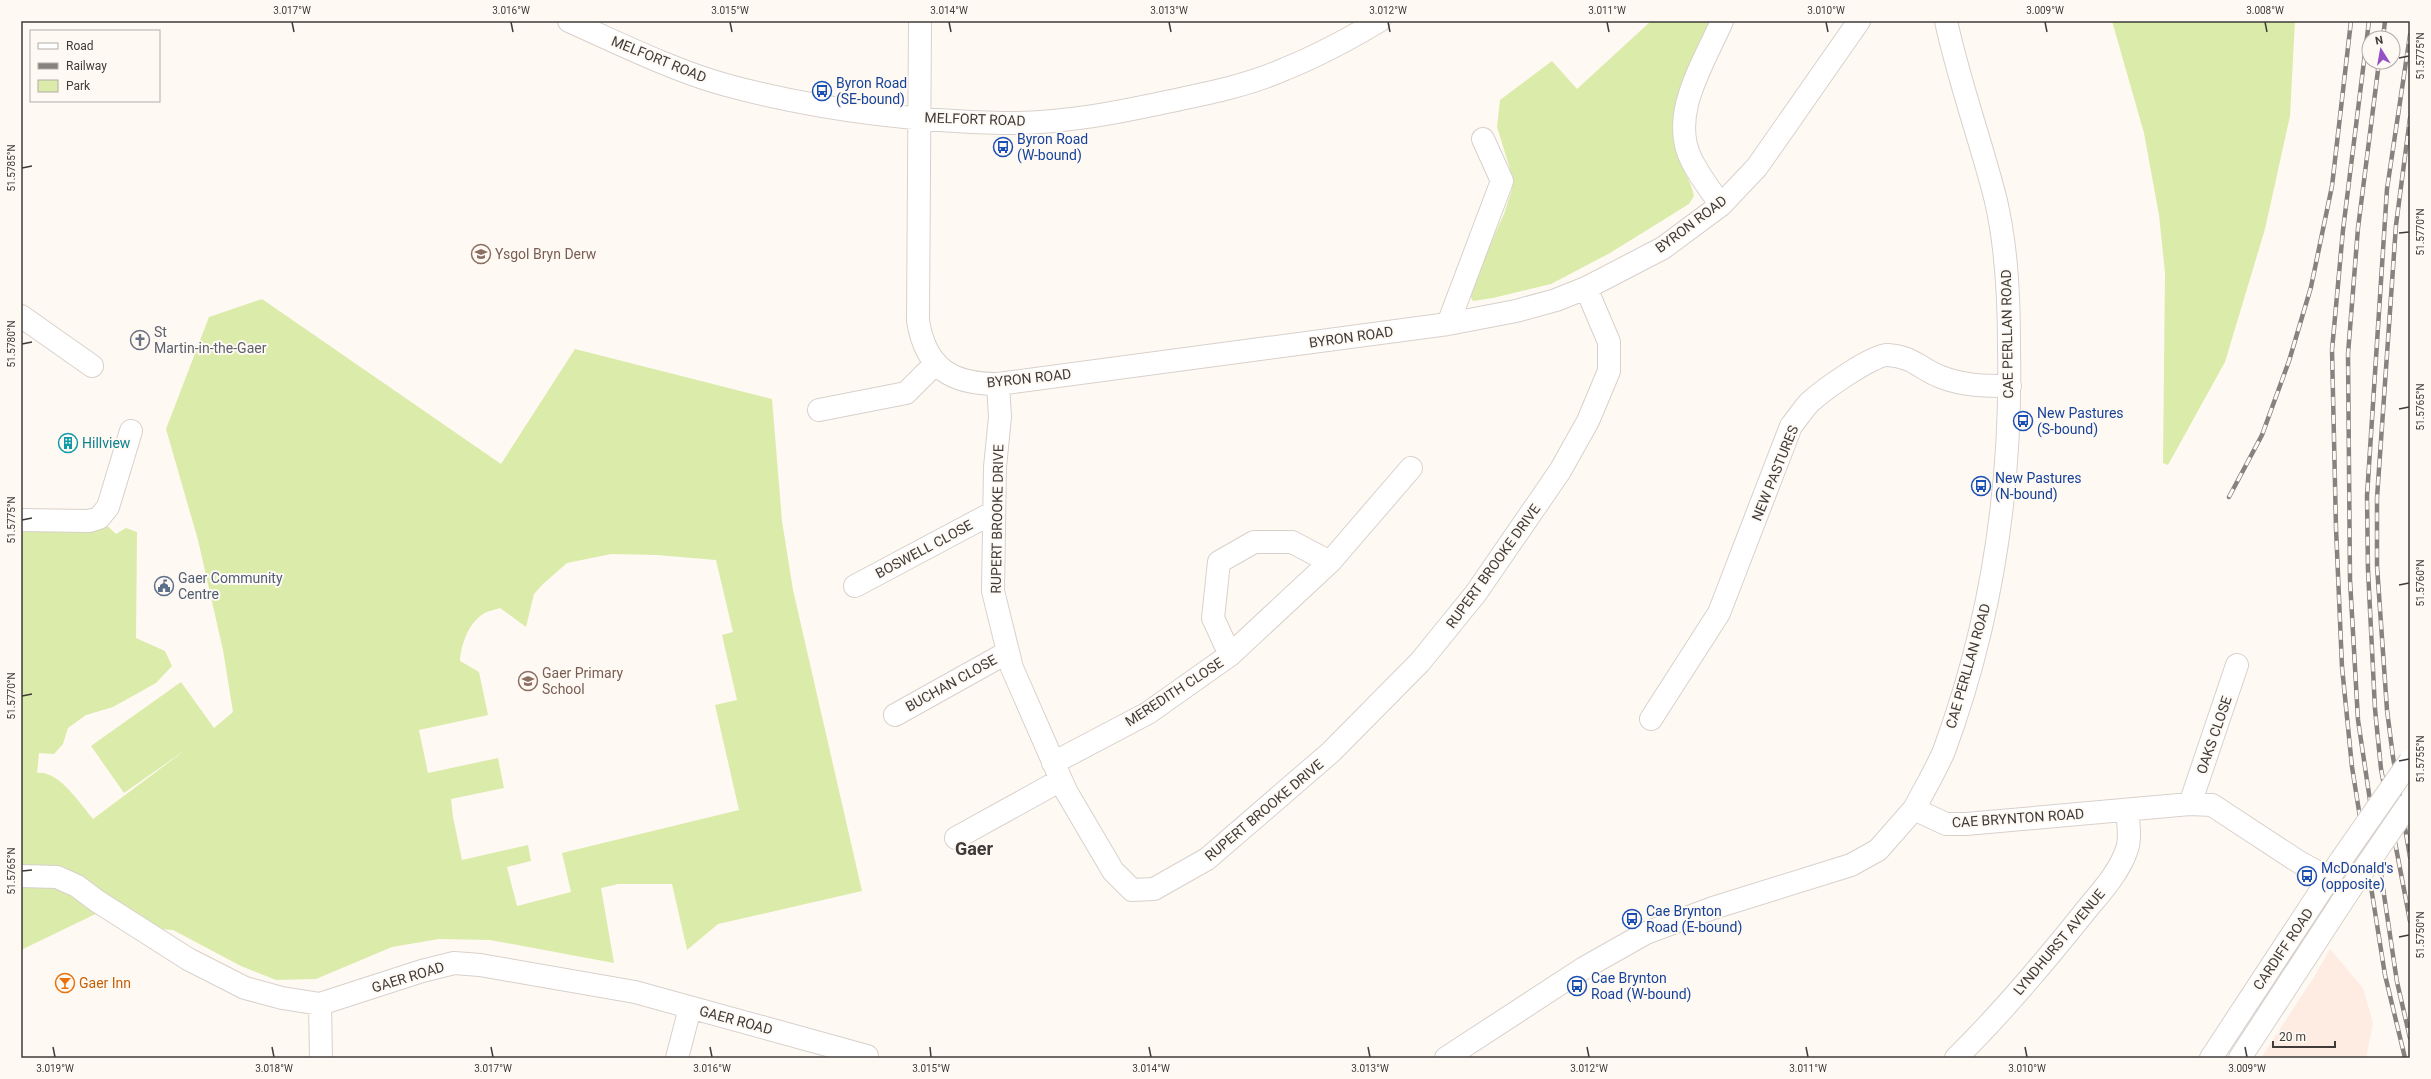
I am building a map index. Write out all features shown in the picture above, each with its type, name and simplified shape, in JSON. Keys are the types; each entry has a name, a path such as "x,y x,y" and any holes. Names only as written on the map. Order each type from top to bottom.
{"street":[{"name":"MELFORT ROAD","path":"569,21 637,51 724,84 813,106 919,117 1004,123 1069,118 1134,109 1194,96 1284,70 1353,36 1379,21"},
{"name":"BYRON ROAD","path":"920,21 918,321 926,349 936,363 960,380 976,384 998,384 1448,324 1516,311 1586,288 1663,248 1721,205 1757,167 1859,21"},
{"path":"1721,205 1692,161 1683,133 1688,100 1722,21"},
{"name":"CAE PERLLAN ROAD","path":"1914,809 1943,752 1979,638 1994,567 2005,486 2010,386 2008,279 1996,202 1956,67 1946,21"},
{"path":"1448,324 1502,181 1483,139"},
{"name":"RUPERT BROOKE DRIVE","path":"998,384 1000,417 995,467 993,591 1012,668 1057,772 1113,871 1132,890 1154,889 1207,859 1331,752 1420,662 1472,599 1560,471 1588,421 1609,371 1609,342 1586,288"},
{"path":"21,316 92,366"},
{"name":"NEW PASTURES","path":"1651,719 1719,612 1791,426 1810,403 1844,377 1868,362 1886,355 1912,360 1939,377 1965,385 2010,386"},
{"path":"819,410 906,394 936,363"},
{"path":"21,520 89,521 98,518 108,508 131,431"},
{"name":"MEREDITH CLOSE","path":"956,838 1148,713 1230,655 1330,562 1411,468"},
{"name":"BOSWELL CLOSE","path":"855,586 994,512"},
{"name":"MEREDITH CLOSE","path":"1230,655 1213,618 1219,562 1254,542 1292,542 1330,562"},
{"name":"BUCHAN CLOSE","path":"895,715 1008,652"},
{"name":"OAKS CLOSE","path":"2190,804 2237,665"},
{"name":"CARDIFF ROAD","path":"2211,1058 2330,879 2341,860 2410,760"},
{"name":"CARDIFF ROAD","path":"2240,1058 2349,891 2410,802"},
{"name":"CAE BRYNTON ROAD","path":"1914,809 1946,824 1966,824 2190,804 2212,805 2299,862 2330,879"},
{"path":"1446,1058 1584,968 1646,933 1713,908 1851,865 1878,850 1914,809"},
{"name":"LYNDHURST AVENUE","path":"1956,1058 1980,1034 2059,944 2111,880 2127,849 2129,827 2127,810"},
{"name":"GAER ROAD","path":"21,876 57,877 77,886 97,901 188,959 246,988 282,998 320,1004 422,971 454,963 480,965 635,992 867,1056"},
{"path":"320,1004 321,1058"},
{"path":"677,1058 690,1008"}],"shaded area":[{"path":"2330,949 2363,988 2373,1023 2366,1058 2261,1058 2314,977"}],"green space":[{"path":"1651,21 1712,21 1684,82 1675,114 1675,148 1694,196 1689,204 1610,253 1551,284 1493,298 1473,301 1469,294 1471,286 1504,214 1512,189 1510,169 1497,127 1500,100 1552,61 1577,89"},
{"path":"2112,21 2295,21 2290,116 2265,229 2225,362 2168,465 2163,463 2165,273 2159,215 2144,133"},
{"name":"Gaer Primary School","path":"262,299 501,464 575,349 772,399 782,521 793,590 862,891 718,924 687,950 672,884 618,884 601,888 614,963 490,940 439,939 392,947 316,979 276,980 241,966 173,930 158,929 108,908 21,950 21,520 99,518 116,534 126,528 137,532 136,638 165,651 172,666 156,683 113,707 86,715 68,728 63,744 54,754 39,753 37,773 53,777 61,782 93,819 188,748 124,793 91,746 181,682 214,728 233,712 223,650 198,540 166,429 209,317","holes":["611,554 657,555 716,560 733,632 722,635 737,700 715,705 739,810 562,853 571,892 517,906 507,867 531,861 528,845 462,860 453,817 451,799 504,788 498,758 428,773 419,730 488,715 479,672 460,661 466,635 473,623 483,614 500,608 526,627 534,594 567,563"]}],"railway":[{"path":"2229,497 2262,435 2289,361 2311,287 2332,186 2351,21"},
{"path":"2369,21 2343,230 2332,350 2336,528 2342,667 2352,767 2385,975 2405,1058"},
{"path":"2384,30 2385,21"},
{"path":"2410,35 2387,189 2367,496 2368,570 2375,709 2381,769 2410,921"},
{"path":"2378,70 2358,228 2348,354 2350,580 2358,720 2397,982 2410,1038"},
{"path":"2410,118 2396,225 2377,498 2377,566 2387,710 2393,757 2410,857"}],"place":[{"name":"Byron Road (SE-bound)","path":"822,91"},
{"name":"Byron Road (W-bound)","path":"1003,147"},
{"name":"Ysgol Bryn Derw","path":"481,254"},
{"name":"St Martin-in-the-Gaer","path":"140,340"},
{"name":"New Pastures (S-bound)","path":"2023,421"},
{"name":"Hillview","path":"68,443"},
{"name":"New Pastures (N-bound)","path":"1981,486"},
{"name":"Gaer Community Centre","path":"164,586"},
{"name":"Gaer Primary School","path":"528,681"},
{"name":"McDonald's (opposite)","path":"2307,876"},
{"name":"Cae Brynton Road (E-bound)","path":"1632,919"},
{"name":"Gaer Inn","path":"65,983"},
{"name":"Cae Brynton Road (W-bound)","path":"1577,986"}],"district":[{"name":"Gaer","path":"974,848"}]}
